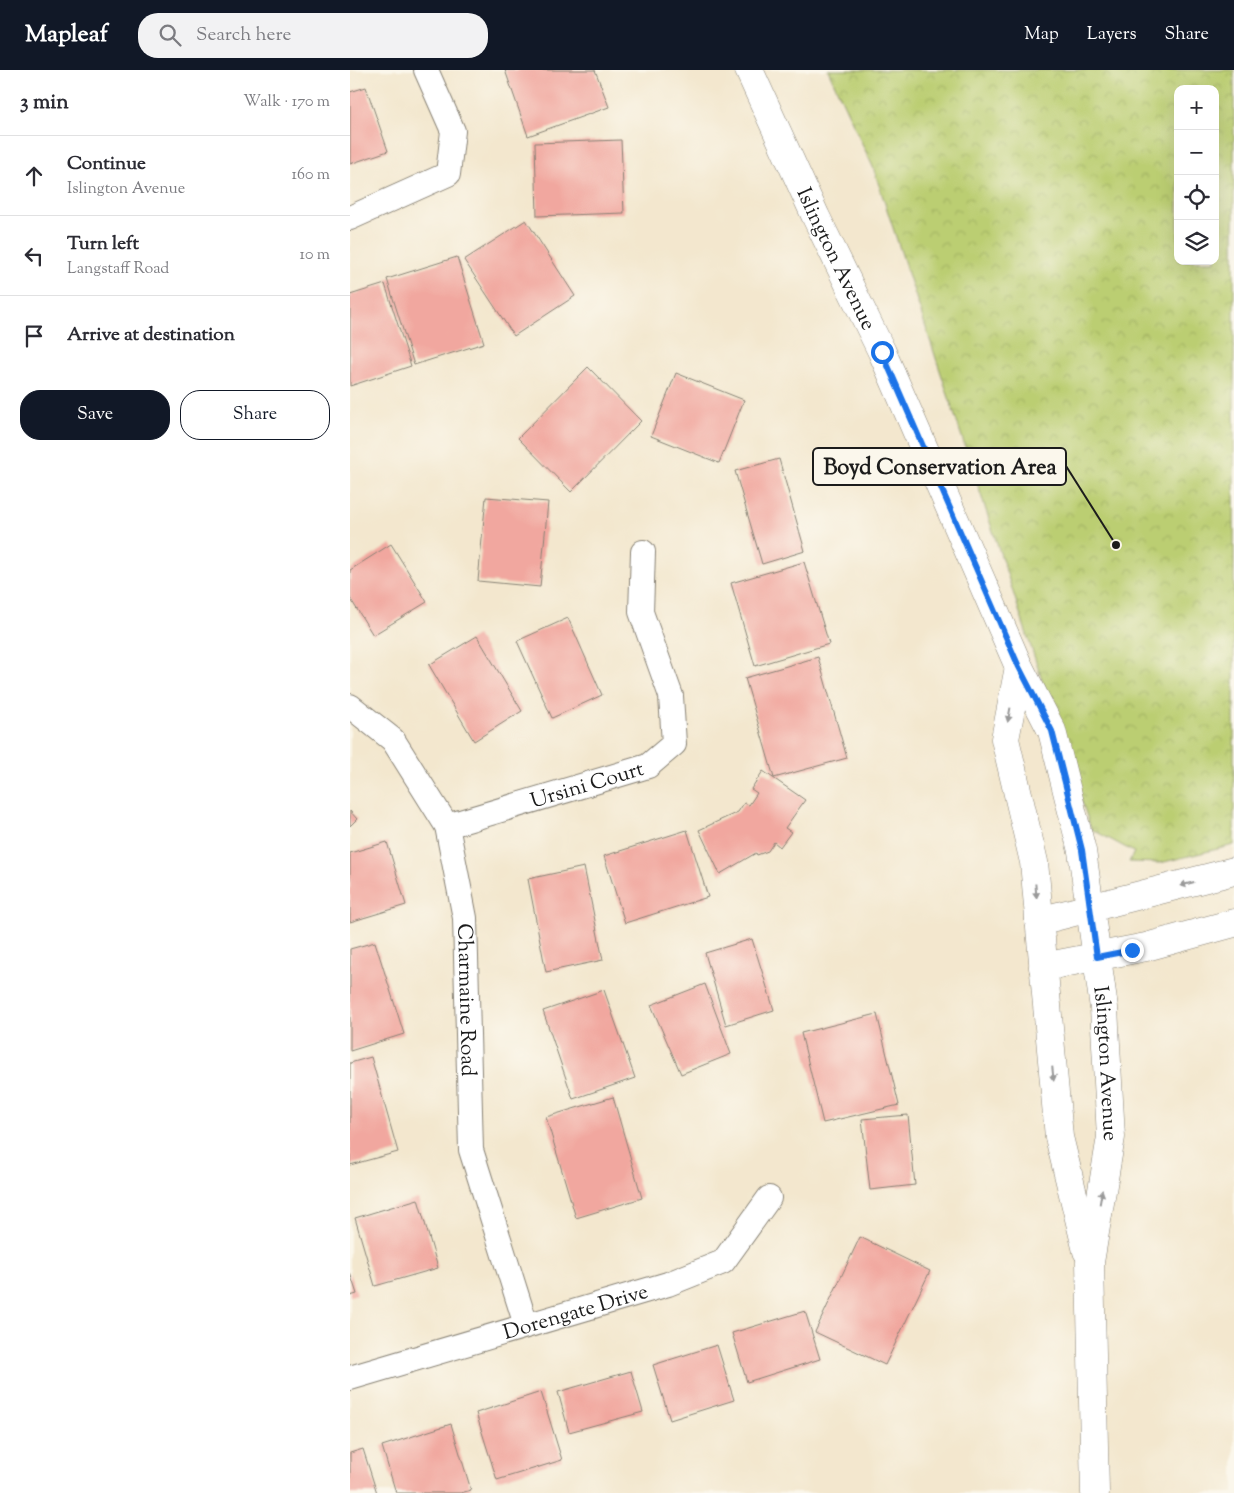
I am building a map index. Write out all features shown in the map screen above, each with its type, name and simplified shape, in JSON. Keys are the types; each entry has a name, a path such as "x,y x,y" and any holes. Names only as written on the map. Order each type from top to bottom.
{"main road":[{"name":"Islington Avenue","path":"749,70 816,217 882,352 1019,667 1052,731 1082,850 1104,1008 1111,1137 1090,1262 1095,1493"},
{"name":"Islington Avenue","path":"1019,667 1005,739 1034,862 1059,1138 1090,1262"},
{"path":"1039,921 1234,871"},
{"path":"1043,967 1146,947 1234,923"}],"street":[{"path":"350,218 448,174 453,130 426,70"},
{"name":"Ursini Court","path":"447,826 648,766 674,744 671,696 641,612 643,552"},
{"name":"Charmaine Road","path":"350,706 392,740 447,826 465,918 471,1150 526,1325"},
{"name":"Dorengate Drive","path":"350,1378 668,1284 724,1262 769,1198"}],"green space":[{"path":"828,70 1234,70 1234,845 1160,863 1129,862 1134,852 1091,829 873,167"}],"building":[{"path":"505,70 595,70 609,107 528,136"},
{"path":"366,87 388,151 350,164 350,92"},
{"path":"621,140 624,213 537,216 535,143"},
{"path":"526,220 575,296 514,336 464,260"},
{"path":"457,257 484,343 414,365 387,279"},
{"path":"385,284 411,366 350,386 350,295"},
{"path":"588,367 641,421 571,492 518,438"},
{"path":"676,373 744,400 719,463 651,436"},
{"path":"779,459 805,551 762,564 735,471"},
{"path":"486,497 548,502 540,587 478,581"},
{"path":"391,544 427,602 373,635 350,598 350,570"},
{"path":"804,562 829,644 755,666 731,583"},
{"path":"568,618 602,695 552,718 517,641"},
{"path":"477,636 522,711 474,741 429,665"},
{"path":"818,657 847,758 774,778 745,678"},
{"path":"763,771 805,800 785,828 791,832 780,847 774,842 768,851 757,855 756,853 720,874 699,830 738,812 744,803 749,805 757,793 751,789"},
{"path":"350,811 357,819 350,826"},
{"path":"687,830 708,897 625,923 604,856"},
{"path":"387,842 406,905 350,922 350,853"},
{"path":"584,867 603,960 546,972 528,879"},
{"path":"752,939 774,1010 726,1025 705,953"},
{"path":"375,942 404,1034 350,1051 350,949"},
{"path":"705,984 731,1054 681,1074 651,1005"},
{"path":"604,990 635,1078 573,1099 543,1011"},
{"path":"877,1014 899,1105 823,1123 801,1033"},
{"path":"371,1057 398,1152 350,1165 350,1063"},
{"path":"613,1097 642,1198 576,1218 546,1117"},
{"path":"908,1115 915,1185 870,1190 862,1119"},
{"path":"418,1199 438,1268 375,1286 355,1218"},
{"path":"860,1237 930,1271 885,1365 815,1332"},
{"path":"350,1273 357,1294 350,1296"},
{"path":"805,1311 820,1359 747,1382 732,1333"},
{"path":"717,1345 734,1400 670,1420 653,1365"},
{"path":"631,1371 643,1412 569,1432 558,1392"},
{"path":"541,1392 562,1460 497,1480 476,1413"},
{"path":"451,1424 471,1490 461,1493 396,1493 382,1446"},
{"path":"363,1449 377,1493 350,1493 350,1453"}],"place":[{"name":"Boyd Conservation Area","path":"1116,545"}],"route":[{"path":"882,352 1019,667 1052,731 1082,850 1097,957 1132,950"}]}
